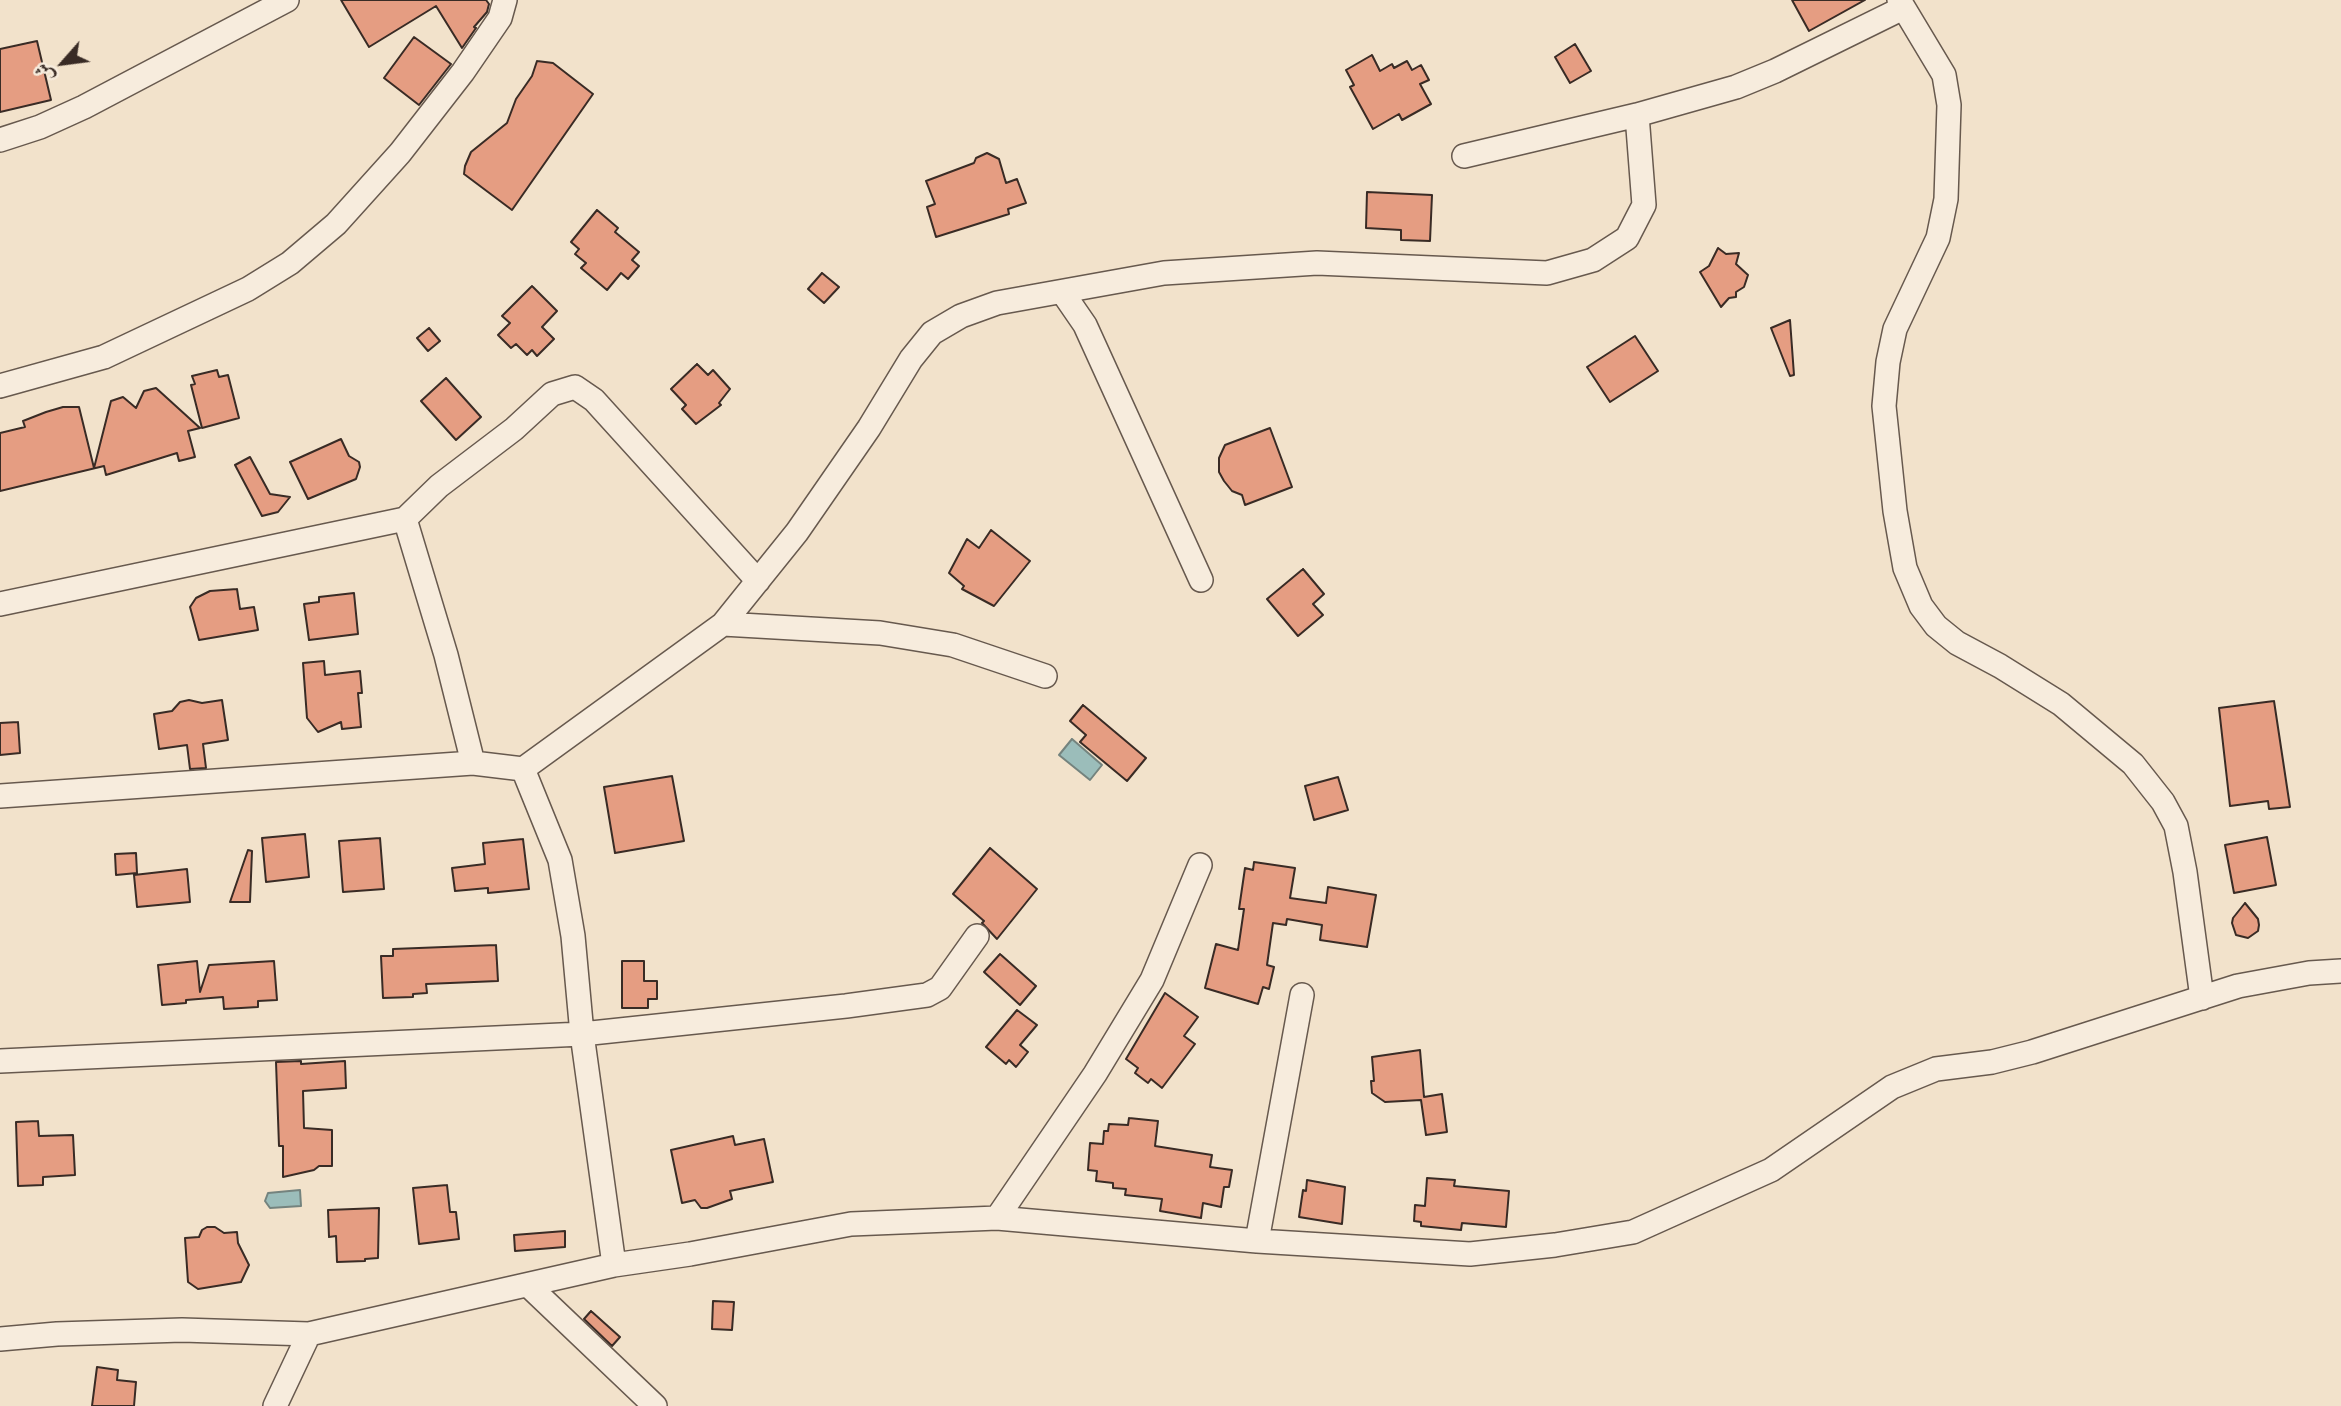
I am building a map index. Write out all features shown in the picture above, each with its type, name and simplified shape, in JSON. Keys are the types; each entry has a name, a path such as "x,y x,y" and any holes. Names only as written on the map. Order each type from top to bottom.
{"street":[{"path":"0,140 40,127 84,107 287,0"},
{"path":"0,386 104,356 248,289 290,262 336,223 400,153 463,72 500,18 505,0"},
{"path":"1464,156 1637,115 1736,87 1766,75 1901,4 1944,75 1949,106 1946,199 1938,238 1895,329 1888,362 1884,406 1895,510 1905,568 1921,606 1936,626 1957,643 2061,704 2133,764 2163,802 2176,826 2202,998"},
{"path":"0,796 473,763 523,769 723,624 797,532 869,428 911,359 932,333 961,316 997,303 1164,273 1317,263 1548,273 1593,260 1627,238 1644,205 1637,115"},
{"path":"1063,293 1085,325 1201,580"},
{"path":"0,604 405,519 439,486 514,429 552,394 575,387 594,400 758,581"},
{"path":"405,519 446,655 473,763"},
{"path":"723,624 880,633 953,645 1045,676"},
{"path":"523,769 560,860 573,936 582,1034 614,1265"},
{"path":"997,1218 1095,1074 1152,980 1200,865"},
{"path":"0,1060 582,1034 927,995 940,988 977,936"},
{"path":"0,1339 57,1334 182,1330 309,1334 614,1265 690,1254 851,1224 997,1218 1256,1241 1470,1254 1555,1245 1633,1232 1771,1170 1892,1087 1936,1069 1992,1062 2032,1052 2238,986 2309,973 2341,971"},
{"path":"1256,1241 1302,995"},
{"path":"529,1286 656,1406"},
{"path":"275,1406 309,1334"}],"water":[{"path":"1072,739 1102,765 1090,780 1059,755"},
{"path":"300,1190 301,1206 270,1208 265,1201 268,1193"}],"building":[{"path":"341,0 486,0 489,4 487,12 474,27 476,28 462,48 436,6 369,47"},
{"path":"1792,0 1865,0 1809,31"},
{"path":"414,37 451,64 419,105 384,78"},
{"path":"37,41 51,100 0,112 0,49"},
{"path":"1575,44 1591,71 1570,83 1555,57"},
{"path":"1372,55 1380,71 1392,64 1394,68 1407,61 1412,70 1421,65 1429,80 1420,84 1431,104 1402,120 1399,114 1373,129 1350,87 1354,85 1346,70"},
{"path":"537,61 553,63 593,94 512,210 464,174 465,166 471,152 507,123 516,99 532,76"},
{"path":"987,153 999,159 1006,183 1017,179 1026,203 1008,209 1009,214 936,237 927,207 935,204 926,181 974,163 976,158"},
{"path":"1367,192 1432,195 1430,241 1401,240 1401,230 1366,228"},
{"path":"597,210 618,228 615,232 639,252 632,260 639,266 628,279 621,273 607,290 581,268 586,263 575,254 579,249 571,242"},
{"path":"1718,248 1726,254 1739,253 1736,264 1748,275 1744,287 1736,292 1736,297 1729,298 1721,307 1700,272 1709,266"},
{"path":"822,273 839,287 824,303 808,289"},
{"path":"532,286 557,311 542,327 554,339 537,356 532,350 527,355 516,344 511,348 498,335 510,323 502,316"},
{"path":"1790,320 1794,375 1790,376 1771,328"},
{"path":"429,328 440,341 428,351 417,338"},
{"path":"1635,336 1658,371 1610,402 1587,367"},
{"path":"697,364 708,375 713,370 730,389 719,403 721,405 696,424 682,409 686,405 671,389"},
{"path":"217,370 219,377 228,375 239,418 202,428 191,385 195,384 192,376"},
{"path":"446,378 481,417 456,440 421,401"},
{"path":"156,388 200,428 188,431 195,457 179,461 177,453 106,475 104,466 0,491 0,433 25,427 23,421 46,412 63,407 79,407 94,468 111,401 123,397 136,408 144,391"},
{"path":"1270,428 1292,487 1245,505 1242,495 1232,491 1219,472 1219,458 1225,445"},
{"path":"341,439 349,456 359,462 356,479 308,499 290,462"},
{"path":"250,457 270,494 290,497 278,512 262,516 235,465"},
{"path":"991,530 1030,561 994,606 962,589 964,586 949,573 967,539 979,548"},
{"path":"1303,569 1324,594 1313,604 1323,615 1298,636 1267,599"},
{"path":"237,589 240,609 254,607 258,630 199,640 190,607 196,598 210,591"},
{"path":"354,593 358,634 309,640 304,604 319,602 319,597"},
{"path":"324,661 325,675 360,671 362,693 358,693 361,727 342,729 341,722 318,732 307,718 303,663"},
{"path":"189,700 202,703 222,700 228,740 203,744 206,768 190,769 187,745 159,749 154,714 172,711 180,702"},
{"path":"2274,701 2290,807 2269,809 2268,801 2230,806 2219,708"},
{"path":"1083,705 1146,758 1127,781 1080,742 1086,735 1070,721"},
{"path":"18,722 20,753 0,755 0,723"},
{"path":"672,776 684,841 615,853 604,787"},
{"path":"1338,777 1348,810 1314,820 1305,786"},
{"path":"305,834 309,877 266,882 262,838"},
{"path":"2267,837 2276,885 2234,893 2225,845"},
{"path":"380,838 384,889 343,892 339,841"},
{"path":"523,839 529,889 488,893 488,888 455,891 452,868 485,864 483,843"},
{"path":"990,848 1037,889 997,939 982,923 984,921 953,894"},
{"path":"248,850 252,851 250,902 230,902"},
{"path":"136,853 137,873 116,875 115,854"},
{"path":"1254,862 1295,868 1290,898 1326,903 1328,887 1376,895 1367,947 1320,940 1322,925 1287,919 1286,925 1273,923 1267,965 1274,967 1269,989 1263,987 1258,1004 1205,988 1216,944 1238,950 1244,909 1239,909 1245,868 1253,870"},
{"path":"187,869 190,902 137,907 134,875"},
{"path":"2245,903 2258,919 2259,925 2258,931 2248,938 2236,935 2232,923"},
{"path":"496,945 498,981 426,984 427,993 413,994 413,997 383,998 381,956 393,956 393,949"},
{"path":"1000,954 1036,986 1020,1005 984,972"},
{"path":"197,961 200,992 209,965 274,961 277,1000 258,1001 258,1007 224,1009 223,997 162,1005 158,965"},
{"path":"622,961 644,961 644,981 657,981 657,999 648,999 648,1008 622,1008"},
{"path":"1165,993 1198,1017 1184,1036 1195,1044 1162,1088 1151,1079 1148,1083 1135,1073 1138,1068 1126,1059"},
{"path":"1017,1010 1037,1025 1020,1045 1028,1052 1016,1067 1009,1060 1006,1064 986,1047"},
{"path":"1420,1050 1424,1097 1442,1094 1447,1132 1426,1135 1421,1100 1385,1102 1372,1093 1372,1057"},
{"path":"301,1061 301,1064 345,1061 346,1088 303,1091 304,1128 332,1130 332,1166 319,1166 314,1170 283,1177 283,1146 279,1146 276,1062"},
{"path":"1129,1118 1158,1121 1155,1146 1212,1155 1210,1167 1232,1170 1229,1187 1224,1187 1221,1207 1203,1203 1201,1218 1160,1211 1162,1199 1125,1195 1126,1189 1113,1188 1113,1183 1096,1181 1097,1171 1088,1170 1090,1143 1103,1144 1104,1131 1108,1131 1109,1124 1128,1125"},
{"path":"38,1121 39,1136 73,1135 75,1175 43,1177 43,1185 18,1186 16,1122"},
{"path":"733,1136 735,1145 764,1139 773,1182 730,1191 732,1199 707,1208 701,1208 695,1200 682,1203 671,1150"},
{"path":"1427,1178 1455,1180 1454,1186 1509,1191 1506,1227 1462,1223 1461,1230 1421,1226 1421,1222 1414,1221 1415,1205 1425,1206"},
{"path":"1307,1180 1345,1187 1342,1224 1299,1217"},
{"path":"447,1185 450,1212 456,1212 459,1239 419,1244 413,1188"},
{"path":"379,1208 378,1258 337,1262 336,1236 329,1237 328,1210"},
{"path":"207,1227 215,1227 224,1233 237,1232 238,1243 249,1265 241,1282 198,1289 188,1282 185,1238 199,1237"},
{"path":"565,1231 565,1247 515,1251 514,1235"},
{"path":"713,1301 734,1302 732,1330 712,1329"},
{"path":"591,1311 620,1337 612,1346 584,1319"},
{"path":"97,1367 118,1370 117,1380 136,1382 134,1406 92,1406"}]}
